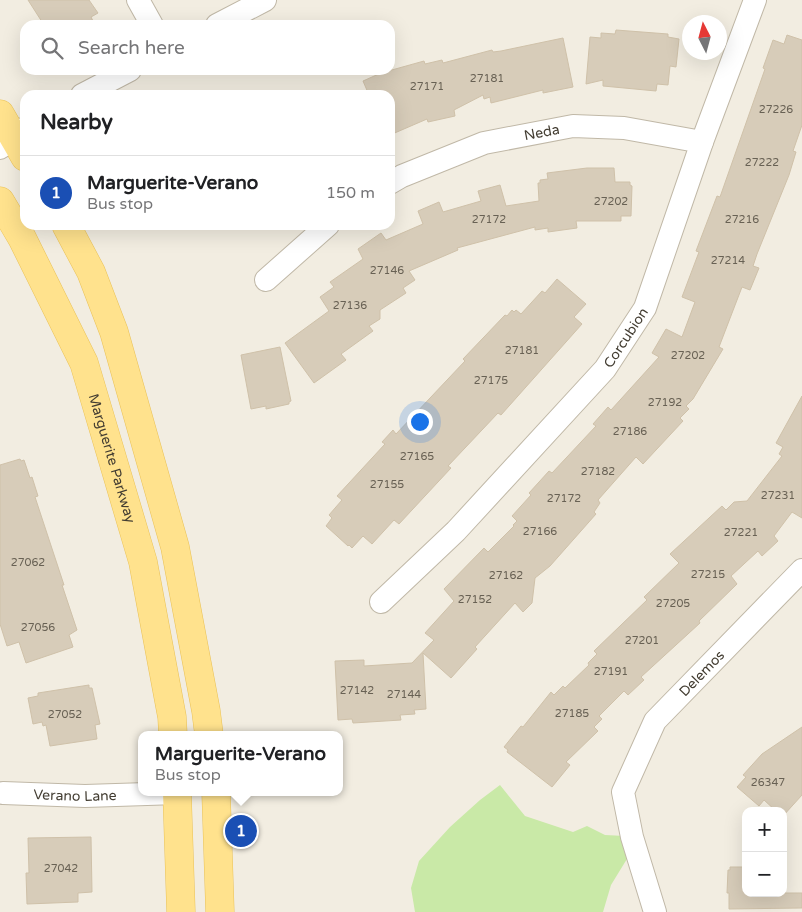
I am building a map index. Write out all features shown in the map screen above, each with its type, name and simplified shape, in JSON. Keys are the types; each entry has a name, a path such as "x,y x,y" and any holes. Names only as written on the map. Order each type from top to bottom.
{"main road":[{"path":"0,114 16,143"},
{"name":"Marguerite Parkway","path":"0,201 22,238 84,363 143,562 172,717 173,731"},
{"path":"69,230 91,272 114,332 175,547 208,731"},
{"path":"177,796 181,912"},
{"path":"216,796 220,912"}],"street":[{"path":"138,0 149,20"},
{"path":"227,20 265,0"},
{"name":"Corcubion","path":"380,602 456,530 605,369 646,308 702,142 755,0"},
{"path":"92,90 120,75"},
{"name":"Neda","path":"395,180 484,143 572,126 624,128 702,142"},
{"path":"266,280 322,230"},
{"name":"Delemos","path":"655,912 632,837 623,792 655,721 802,570"},
{"name":"Verano Lane","path":"1,792 85,796 138,794"}],"green space":[{"path":"500,785 525,816 573,832 587,826 605,835 625,836 630,854 611,885 603,912 415,912 411,888 419,861 450,827"}],"building":[{"path":"28,0 89,0 98,13 91,17 92,20 41,20"},
{"path":"616,30 668,34 668,37 679,39 676,67 670,66 668,85 657,84 656,91 603,86 603,80 586,84 590,37 601,38 601,33 615,34"},
{"path":"787,35 802,40 802,125 793,151 796,152 789,175 753,266 759,268 750,290 742,287 719,347 723,349 693,399 686,406 689,409 680,418 683,421 643,464 636,457 598,500 600,503 594,512 596,514 550,566 535,578 532,603 523,612 515,603 475,647 477,649 451,678 423,653 426,709 414,710 415,714 400,715 401,720 353,723 352,719 338,720 335,661 364,660 364,666 412,663 434,640 425,633 454,601 444,589 484,548 488,552 514,526 517,521 512,516 531,495 529,493 549,471 552,473 596,426 593,424 608,407 611,410 659,357 652,353 666,329 682,337 695,302 682,297 699,252 696,251 717,196 720,197 765,69 763,68 773,40 784,44"},
{"path":"563,38 573,87 543,93 543,90 491,103 490,97 484,99 483,95 454,110 455,116 428,122 427,119 395,133 395,90 367,90 363,81 376,75 395,75 395,69 424,61 425,64 442,60 443,63 492,50 493,52"},
{"path":"587,168 614,168 615,182 630,182 632,186 631,216 621,216 621,221 576,221 577,228 548,232 548,228 535,230 535,227 457,248 458,250 409,271 415,280 403,288 406,293 380,310 380,319 369,326 373,331 341,354 346,360 314,383 285,343 329,311 320,297 334,287 330,282 363,259 358,249 381,233 386,240 423,224 418,211 439,202 443,212 481,201 478,191 500,185 506,206 539,201 538,183 540,183 540,180 548,179 547,173"},
{"path":"557,279 586,304 574,317 582,324 501,415 498,413 448,466 451,468 399,524 394,520 372,544 363,536 352,548 348,546 326,526 332,518 329,515 342,500 337,496 385,444 382,442 393,430 396,434 465,361 463,359 505,315 507,316 512,310 514,312 516,310 521,314 542,291 545,293"},
{"path":"280,347 291,401 289,404 266,409 266,406 251,409 241,355"},
{"path":"802,396 802,518 792,512 774,536 778,541 762,556 758,551 731,576 737,584 699,621 700,623 641,677 644,680 628,695 624,691 599,716 602,719 594,727 598,731 566,762 570,765 552,787 507,752 508,750 504,747 551,692 554,695 563,686 565,688 589,665 588,663 597,654 594,651 647,600 644,597 679,563 670,554 722,506 726,510 734,502 747,501 782,456 779,454 783,447 776,443"},
{"path":"20,459 21,461 24,460 30,478 32,477 38,496 35,497 77,630 69,635 73,647 26,663 19,642 7,646 0,624 0,465"},
{"path":"89,685 89,688 92,688 100,724 95,725 97,739 50,746 46,725 43,726 42,722 33,724 28,698 38,696 38,693"},
{"path":"802,727 802,795 787,812 787,807 772,807 764,800 759,806 737,787 746,777 743,775 762,754"},
{"path":"91,837 92,892 78,893 78,902 27,904 26,873 29,873 28,838"},
{"path":"730,867 742,867 742,897 787,897 787,893 802,893 802,908 729,909 729,893 727,893 728,870 730,870"}],"place":[{"name":"Marguerite-Verano","path":"241,831"}]}
